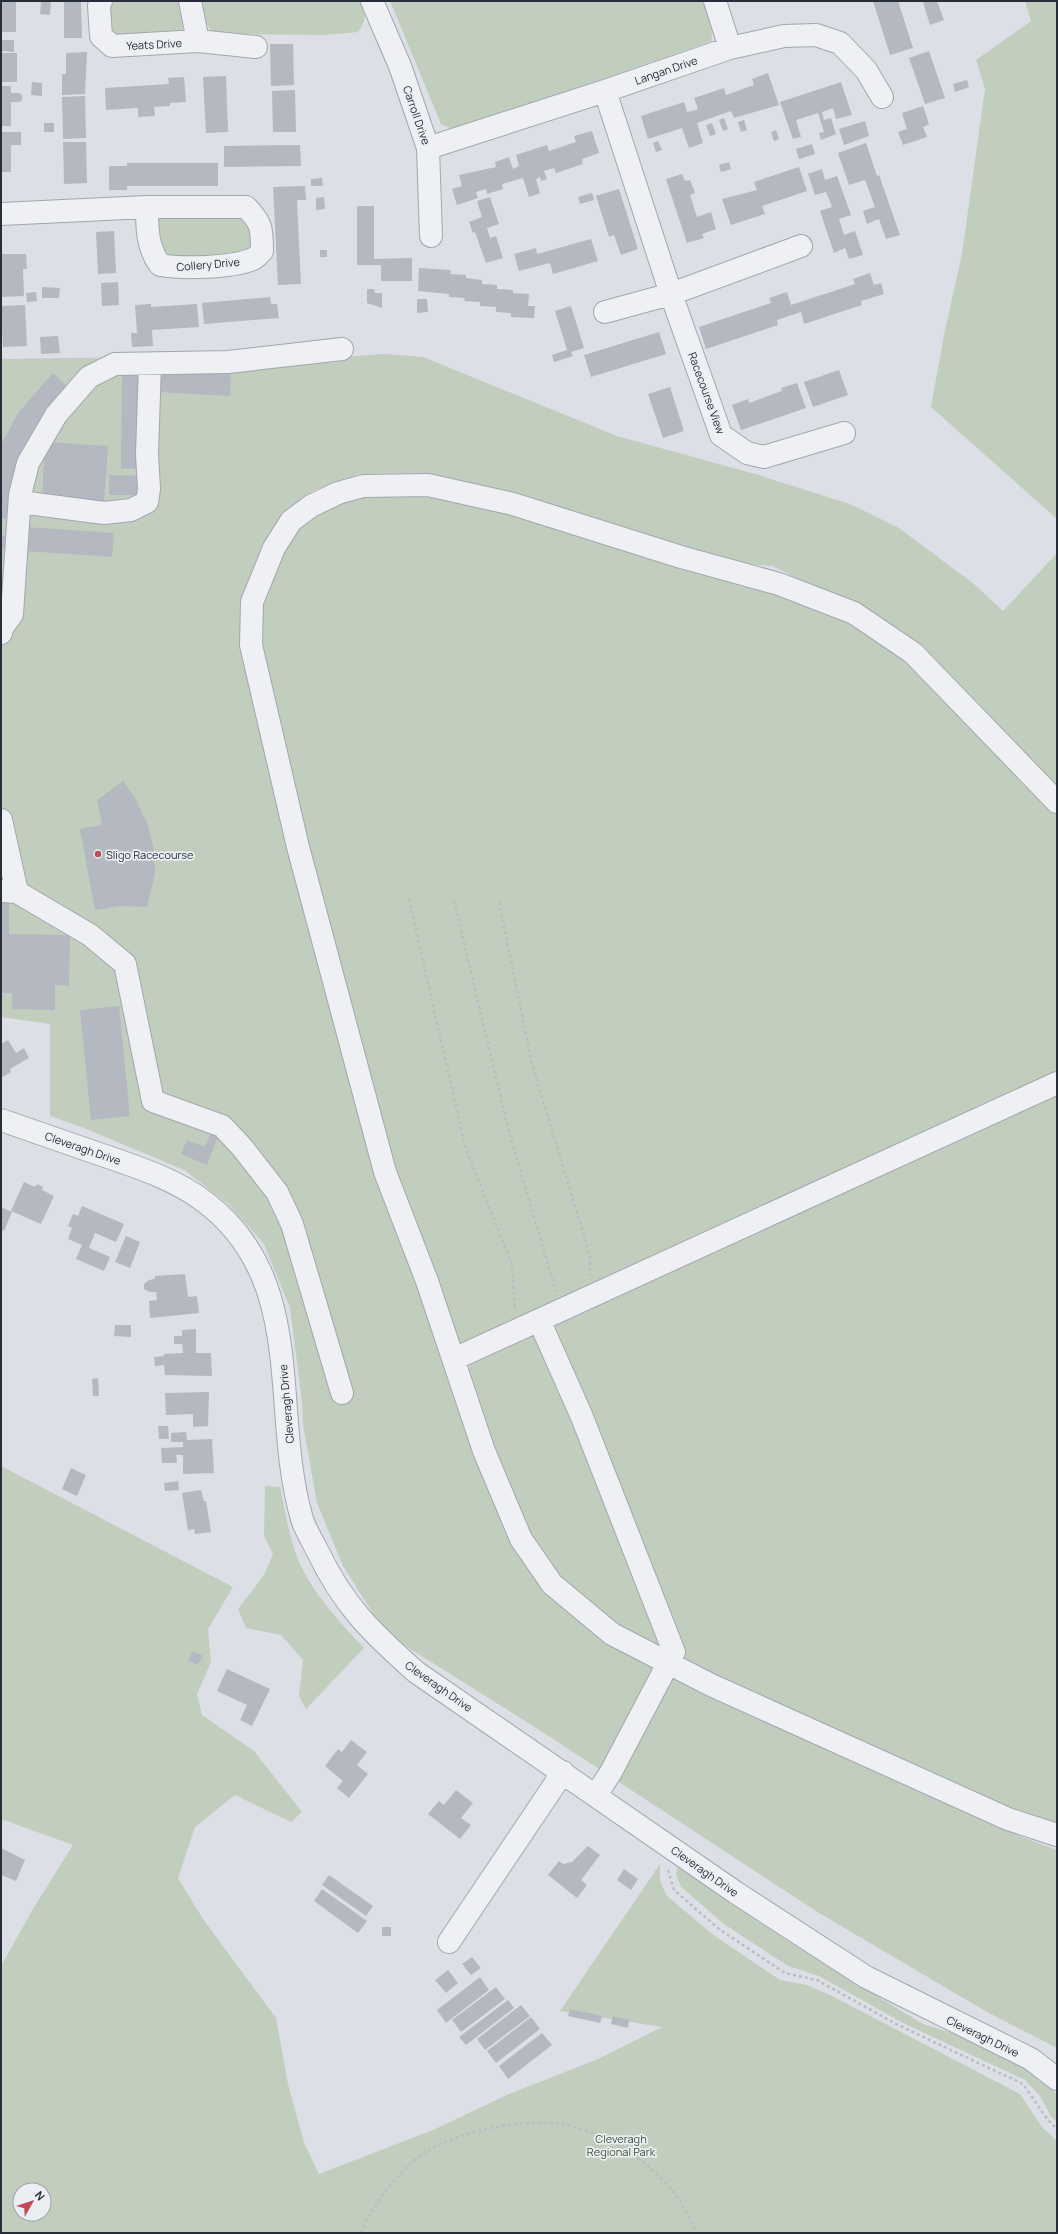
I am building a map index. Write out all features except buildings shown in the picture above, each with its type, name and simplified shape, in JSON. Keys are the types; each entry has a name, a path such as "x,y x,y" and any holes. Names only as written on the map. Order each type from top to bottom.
{"street":[{"name":"Yeats Drive","path":"101,1 99,6 101,36 112,46 198,41 256,47"},
{"name":"Yeats Drive","path":"190,1 198,41"},
{"name":"Carroll Drive","path":"372,1 400,66 428,148 431,236"},
{"path":"715,1 730,48"},
{"name":"Langan Drive","path":"428,148 605,91 730,48 784,36 816,35 840,43 856,56 875,82 882,97"},
{"name":"Racecourse View","path":"605,91 671,294 721,436 735,447 747,453 764,457 844,433"},
{"name":"Collery Drive","path":"1,214 146,207 246,208 258,220 262,232 262,251 254,259 232,264 174,268 160,265 153,257 147,233 146,207"},
{"path":"605,312 671,294 801,246"},
{"path":"1,633 2,628 12,614 20,502 28,463 56,415 89,376 115,364 228,362 342,349"},
{"path":"20,502 104,512 131,510 147,502 149,488 147,454 150,364"},
{"path":"1057,802 913,653 854,613 778,584 681,557 513,504 428,485 363,486 338,493 311,506 291,522 274,548 252,602 251,645 298,847 385,1172 454,1359 484,1451 521,1539 552,1584 612,1634 711,1685 1000,1816 1057,1835"},
{"path":"1,820 9,891 90,935 125,964 153,1101 222,1126 241,1146 277,1192 292,1224 342,1393"},
{"path":"454,1359 1057,1083"},
{"name":"Cleveragh Drive","path":"1,1120 147,1170 181,1187 205,1202 230,1226 258,1262 274,1304 282,1352 292,1473 302,1520 330,1578 351,1608 376,1637 416,1672 563,1772 671,1848 866,1978 1031,2059 1057,2079"},
{"path":"539,1320 582,1417 674,1652 611,1772 596,1795"},
{"path":"449,1942 563,1772"}],"path":[{"path":"409,899 464,1146 512,1265 517,1330"},
{"path":"454,901 508,1128 562,1309"},
{"path":"499,902 532,1064 590,1256 589,1297"},
{"path":"671,1848 667,1872 674,1890 719,1929 785,1972 817,1980 898,2025 1023,2084 1048,2120 1057,2128"},
{"path":"361,2233 384,2194 423,2154 463,2136 507,2126 553,2123 584,2130 623,2147 646,2164 673,2192 697,2233"}],"green space":[{"path":"176,1 183,4 184,11 184,23 180,33 114,37 107,32 111,2"},
{"path":"202,1 360,1 364,9 365,17 358,32 325,35 225,34 211,31 203,17"},
{"path":"390,1 706,1 711,16 712,41 455,130 441,124"},
{"path":"1025,1 1057,1 1057,519 931,407 944,335 962,254 985,89 976,60 1031,21"},
{"path":"241,213 255,239 249,251 208,259 160,256 156,220 161,216"},
{"path":"339,337 344,357 384,354 423,357 617,436 755,474 850,504 899,528 974,584 1003,611 1057,553 1057,787 928,653 900,629 772,566 745,564 681,549 584,514 497,489 422,473 359,474 315,490 301,498 267,539 248,581 242,605 258,722 498,1511 523,1562 546,1593 917,1785 968,1813 1003,1829 1057,1850 1057,2048 987,2012 819,1913 544,1733 401,1643 379,1623 343,1566 317,1503 303,1425 302,1402 290,1308 264,1244 227,1203 184,1170 84,1128 50,1116 50,1024 1,1017 1,359 207,356"},
{"path":"339,496 454,496 812,601 911,659 1057,810 1057,1831 610,1628 555,1581 524,1537 467,1382 470,1362 444,1315 395,1187 255,647 258,605 299,520"},
{"name":"Cleveragh Regional Park","path":"1,1466 233,1587 208,1629 211,1662 197,1694 202,1715 254,1751 302,1812 291,1822 235,1795 195,1827 178,1878 203,1919 276,2018 288,2084 304,2143 319,2174 433,2130 509,2094 598,2059 662,2027 560,2011 660,1864 660,1880 666,1895 712,1934 780,1980 807,1985 832,1996 1020,2094 1042,2127 1057,2141 1057,2233 1,2233 1,1966 33,1909 73,1845 1,1819"},
{"path":"265,1486 280,1487 286,1519 295,1550 303,1570 323,1602 364,1648 306,1709 299,1696 303,1660 281,1635 246,1628 238,1609 264,1575 273,1554 264,1536"},
{"path":"678,1867 844,1976 923,2024 965,2037 1019,2064 1057,2094 1057,2122 1051,2117 1040,2096 1025,2080 903,2023 819,1976 788,1966 724,1924 681,1887 676,1874"}],"place":[{"name":"Sligo Racecourse","path":"98,854"}]}
